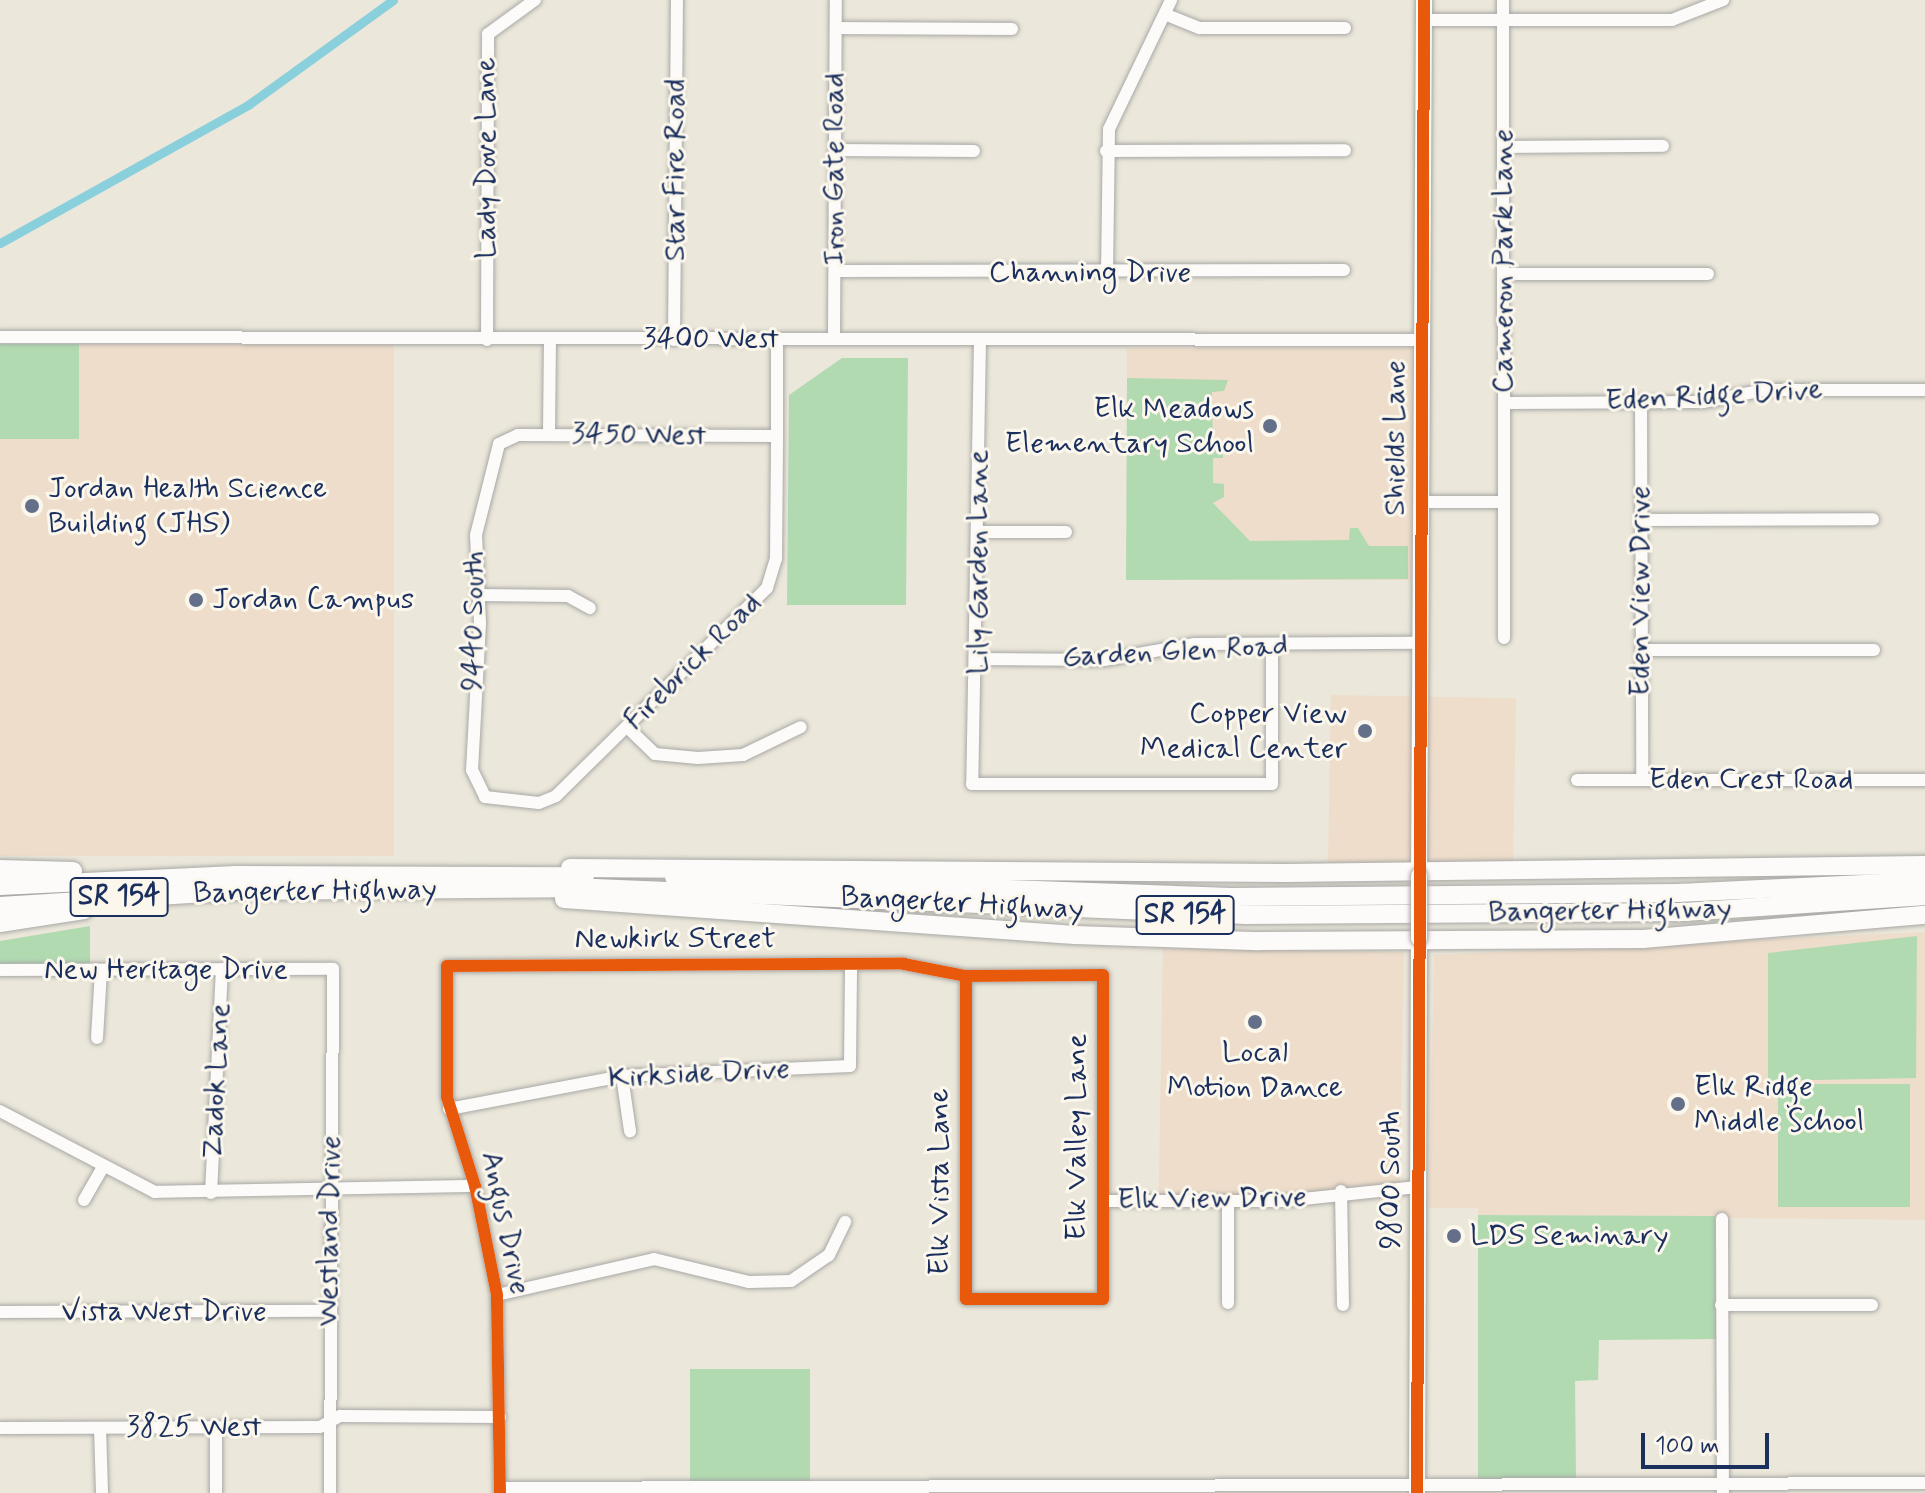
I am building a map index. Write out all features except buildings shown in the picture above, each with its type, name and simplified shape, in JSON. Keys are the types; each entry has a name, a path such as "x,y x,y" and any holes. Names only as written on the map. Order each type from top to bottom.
{"highway":[{"path":"448,882 695,864 1419,874 1925,865"},
{"path":"0,869 237,883"},
{"name":"Bangerter Highway","path":"0,886 448,882 1216,897 1635,894 1925,881"},
{"path":"448,882 1075,935 1419,940 1679,938 1925,915"},
{"name":"Bangerter Highway","path":"448,882 691,889 1246,915 1684,912 1925,896"},
{"path":"0,923 237,883"},
{"name":"Bangerter Highway","path":"0,906 237,883"}],"main road":[{"name":"Shields Lane","path":"1419,874 1424,0"},
{"name":"9800 South","path":"1417,1488 1419,874"}],"street":[{"name":"Lady Dove Lane","path":"487,340 488,34 535,0"},
{"name":"Star Fire Road","path":"674,340 677,0"},
{"name":"Iron Gate Road","path":"834,339 836,0"},
{"path":"1107,273 1106,151 1109,129 1167,15 1171,0"},
{"name":"Cameron Park Lane","path":"1503,0 1504,638"},
{"path":"1424,20 1672,20 1720,1"},
{"path":"1167,15 1200,28 1345,28"},
{"path":"836,28 1012,29"},
{"path":"1504,147 1663,146"},
{"path":"835,150 974,151"},
{"path":"1106,151 1345,150"},
{"name":"Channing Drive","path":"835,271 1107,273 1344,270"},
{"path":"1504,274 1708,274"},
{"name":"3400 West","path":"0,337 1422,340"},
{"path":"549,434 550,339"},
{"name":"Firebrick Road","path":"490,799 552,799 771,583 777,339"},
{"name":"Lily Garden Lane","path":"980,340 978,659 972,784 1272,784 1272,644"},
{"name":"Eden Ridge Drive","path":"1504,403 1714,402 1765,390 1925,390"},
{"name":"Eden View Drive","path":"1641,402 1642,780"},
{"name":"3450 West","path":"502,441 549,434 777,436"},
{"name":"9440 South","path":"490,799 472,770 479,506 502,441"},
{"path":"1422,502 1504,502"},
{"path":"1641,520 1873,519"},
{"path":"979,532 1066,532"},
{"path":"478,595 568,596 590,608"},
{"name":"Garden Glen Road","path":"978,659 1104,660 1181,645 1421,643"},
{"path":"1642,650 1874,650"},
{"path":"627,727 659,756 719,758 748,753 801,727"},
{"name":"Eden Crest Road","path":"1577,780 1925,780"},
{"name":"Newkirk Street","path":"447,966 904,964 966,976 1103,975"},
{"name":"Kirkside Drive","path":"449,1109 622,1076 850,1066 851,965"},
{"name":"Angus Drive","path":"447,966 449,1109 475,1186 497,1295 500,1490"},
{"name":"Zadok Lane","path":"211,1193 222,969"},
{"name":"New Heritage Drive","path":"0,970 333,969"},
{"name":"Westland Drive","path":"330,1493 329,1193 333,969"},
{"path":"97,1038 101,970"},
{"name":"Elk Valley Lane","path":"1103,975 1103,1299"},
{"name":"Elk Vista Lane","path":"966,976 966,1299 1103,1299"},
{"path":"622,1076 630,1131"},
{"path":"0,1111 144,1190 329,1193 475,1186"},
{"path":"84,1200 103,1167"},
{"name":"Elk View Drive","path":"1103,1201 1228,1201 1417,1187"},
{"path":"1341,1191 1343,1305"},
{"path":"1228,1201 1228,1303"},
{"path":"1722,1219 1722,1488"},
{"path":"497,1295 654,1259 749,1282 791,1281 829,1255 845,1222"},
{"path":"1721,1305 1872,1305"},
{"name":"Vista West Drive","path":"0,1312 329,1311"},
{"name":"3825 West","path":"0,1428 216,1427 386,1416 500,1417"},
{"path":"216,1427 216,1493"},
{"path":"100,1428 102,1493"},
{"path":"500,1490 1874,1488 1925,1483"}],"shaded area":[{"name":"Jordan Campus","path":"0,344 394,344 394,856 0,856"},
{"name":"Elk Meadows Elementary School","path":"1127,348 1411,348 1411,580 1127,580"},
{"path":"1331,695 1516,698 1513,866 1328,863"},
{"name":"Elk Ridge Middle School","path":"1925,932 1925,1220 1478,1215 1478,1208 1429,1208 1434,955"},
{"path":"1163,948 1404,952 1400,1199 1159,1195"}],"green space":[{"path":"0,344 79,344 79,439 0,439"},
{"path":"842,358 908,358 906,605 787,605 789,395"},
{"path":"1127,378 1228,380 1224,391 1212,392 1213,457 1214,445 1223,445 1223,458 1213,458 1213,483 1224,484 1224,497 1213,503 1250,541 1349,540 1350,528 1358,528 1369,546 1408,546 1408,579 1126,580"},
{"path":"90,926 90,965 0,966 0,941"},
{"path":"1917,936 1916,1078 1768,1081 1768,953"},
{"path":"1778,1084 1910,1084 1910,1207 1778,1207"},
{"path":"1478,1215 1715,1216 1716,1339 1599,1340 1598,1380 1575,1381 1576,1479 1478,1479"},
{"path":"690,1369 810,1369 810,1482 690,1482"}],"waterway":[{"path":"0,243 248,105 393,0"}],"cycle path":[{"path":"1417,1493 1424,0"},
{"path":"500,1493 497,1295 475,1186 447,1097 447,966 904,964 966,976 1103,975 1103,1299 966,1299 966,976"}],"place":[{"name":"Elk Meadows Elementary School","path":"1270,426"},
{"name":"Jordan Health Science Building (JHS)","path":"32,506"},
{"name":"Jordan Campus","path":"196,600"},
{"name":"Copper View Medical Center","path":"1365,731"},
{"name":"Local Motion Dance","path":"1255,1022"},
{"name":"Elk Ridge Middle School","path":"1678,1104"},
{"name":"LDS Seminary","path":"1454,1236"}]}
